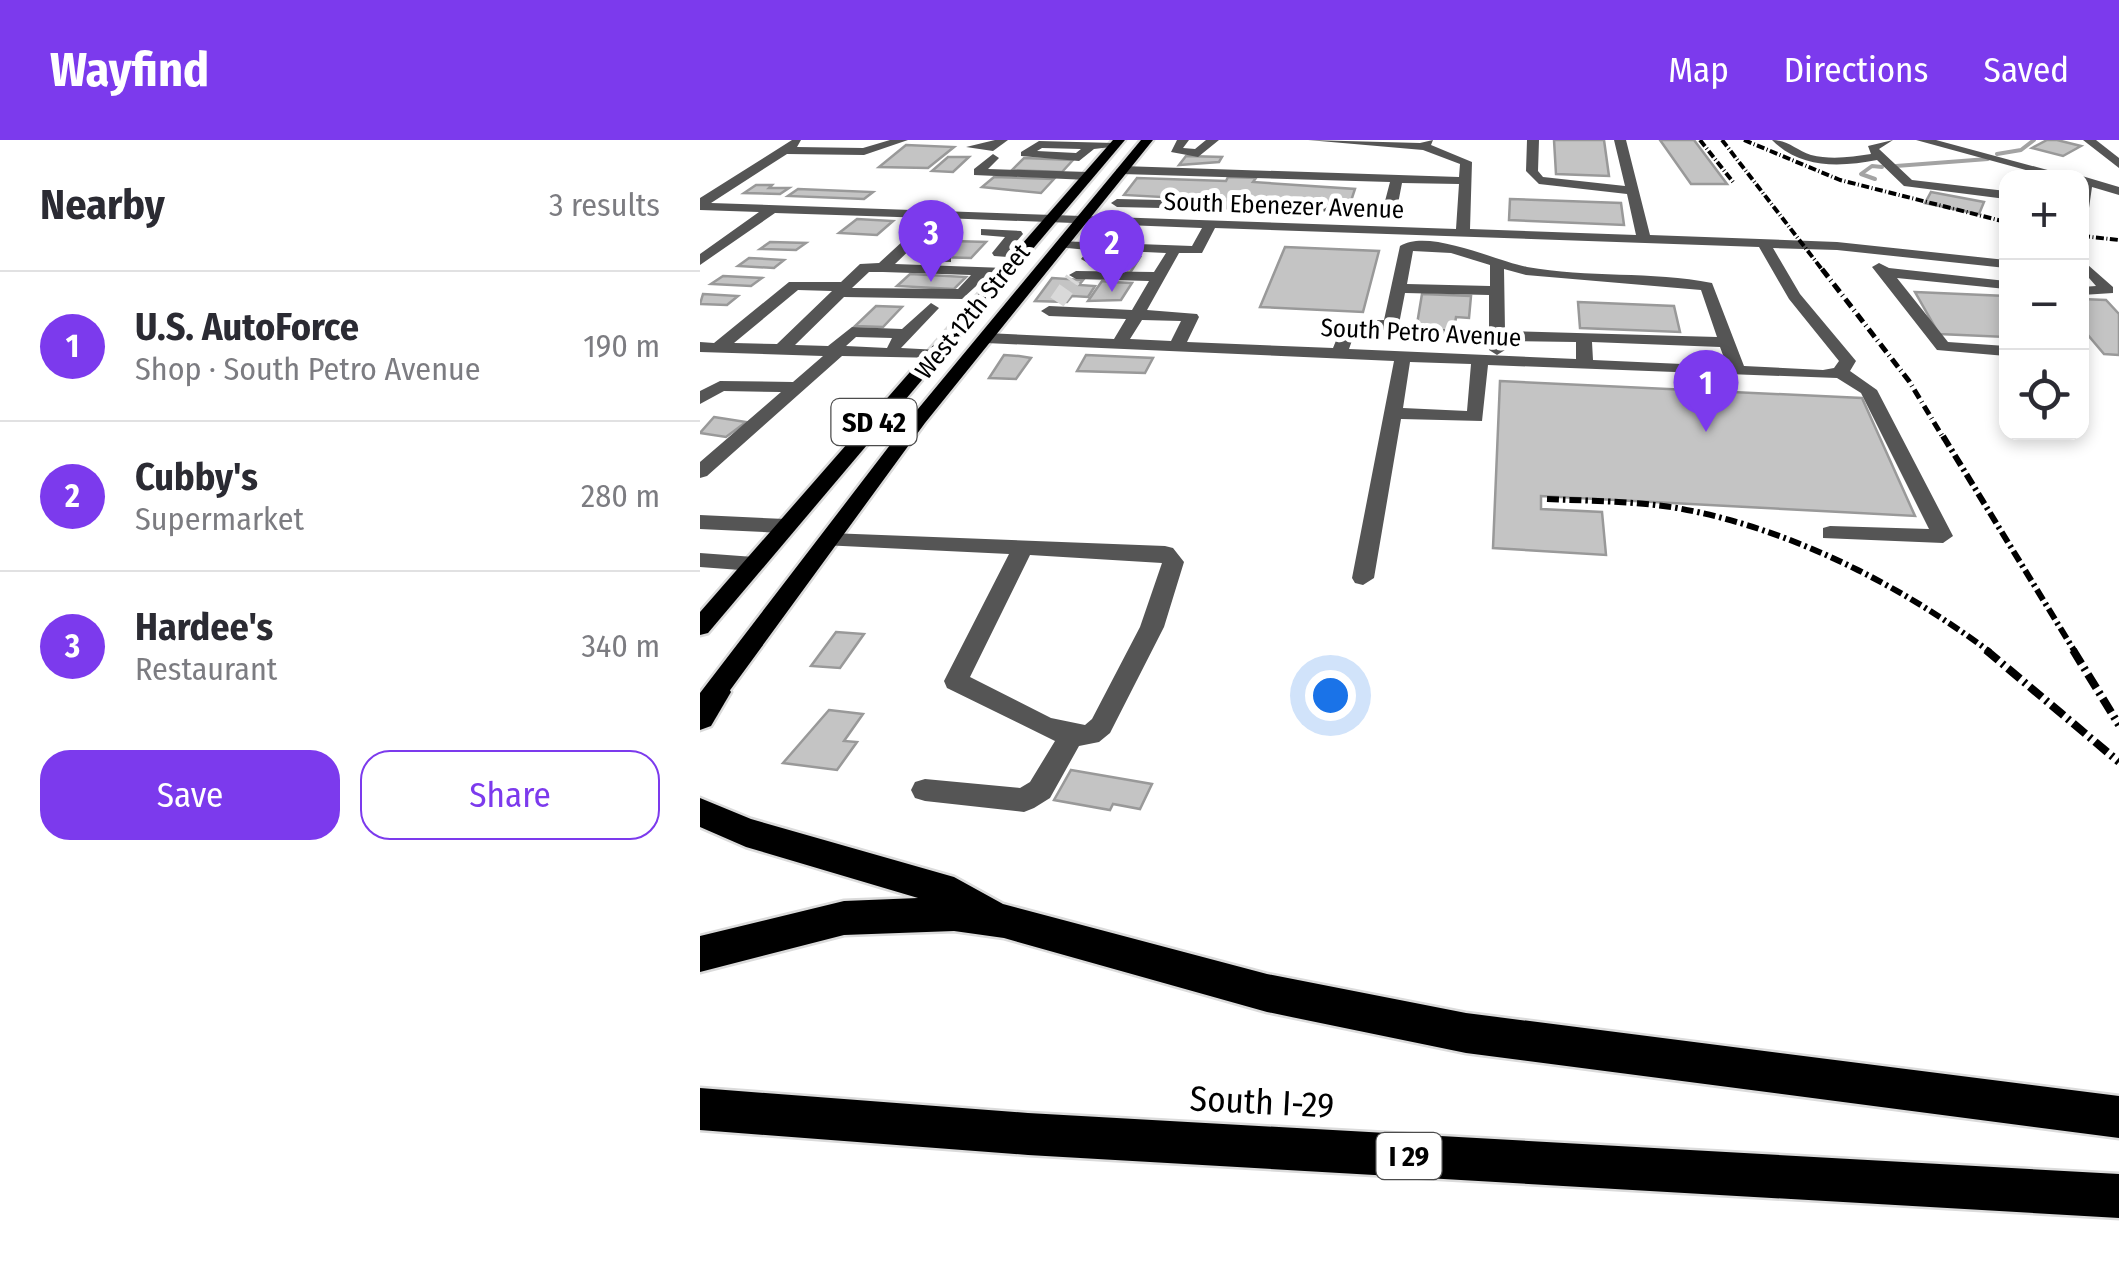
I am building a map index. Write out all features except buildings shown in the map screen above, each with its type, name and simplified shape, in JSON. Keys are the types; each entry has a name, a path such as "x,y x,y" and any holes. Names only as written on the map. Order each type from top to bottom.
{"highway":[{"path":"700,812 746,832 954,893 1004,921"},
{"path":"700,954 746,939 844,918 954,914 1004,921 1267,993 1466,1033 2119,1117"},
{"name":"South I-29","path":"700,1109 1048,1135 2119,1196"}],"main road":[{"name":"West 12th Street","path":"705,707 986,338 1147,140"},
{"name":"West 12th Street","path":"700,627 1116,143"}],"street":[{"path":"700,205 799,140"},
{"path":"784,150 864,152 902,140"},
{"path":"972,147 993,148 1002,140"},
{"path":"1183,140 1176,150 1198,153 1213,140"},
{"path":"1314,140 1426,144 1466,162 1463,233"},
{"path":"1534,140 1532,171 1539,180 1632,192"},
{"path":"1620,140 1644,240"},
{"path":"1778,140 1787,149 1830,162 1888,140"},
{"path":"1922,140 2040,170"},
{"path":"2089,140 2119,164"},
{"path":"1090,146 1116,143"},
{"path":"1870,149 1908,183 1999,195"},
{"path":"993,158 978,172 1088,176"},
{"path":"1122,170 1467,181"},
{"path":"1117,203 1390,209 1397,179"},
{"path":"2089,182 2119,190"},
{"name":"South Ebenezer Avenue","path":"700,205 1806,245 1999,263"},
{"path":"700,261 774,208"},
{"path":"1272,227 1281,208"},
{"path":"883,268 940,215"},
{"path":"952,231 1016,234 992,260 924,258 967,216"},
{"path":"1086,271 1167,263 1196,250 1210,224"},
{"path":"1062,244 1086,271"},
{"path":"1764,244 1794,296 1844,367 1868,390 1943,536 1830,533"},
{"path":"1362,578 1393,413 1398,356 1394,329 1407,246 1452,249 1526,270 1708,286 1737,372"},
{"path":"1861,248 1885,272 1943,347 1999,351"},
{"path":"998,252 1020,254"},
{"path":"1393,413 1476,417 1497,336 1496,262"},
{"path":"1028,339 1086,271 1167,263"},
{"path":"1086,271 1167,263"},
{"path":"1120,343 1167,263"},
{"path":"782,350 865,267 1005,272"},
{"path":"2089,269 2119,270"},
{"path":"962,294 983,271"},
{"path":"1885,272 1999,284"},
{"path":"2089,273 2108,290 2089,290"},
{"path":"719,347 794,285 984,295"},
{"path":"1398,288 1497,291"},
{"path":"888,353 931,308"},
{"path":"1058,308 1191,318 1176,346"},
{"path":"1339,353 1350,324 1497,336 1728,342"},
{"path":"700,472 710,453 797,386 852,332 905,334"},
{"path":"1584,337 1585,365"},
{"name":"South Petro Avenue","path":"986,338 1822,376 1844,367"},
{"path":"1651,338 1655,368"},
{"path":"700,347 933,354"},
{"path":"700,399 720,386 797,386"},
{"path":"700,522 785,526"},
{"path":"829,540 1164,553 1172,562 1152,627 1101,726 1087,736 1072,736 956,681 1023,548"},
{"path":"700,560 754,564"},
{"path":"926,790 1024,800 1040,790 1072,736"}],"waterway":[{"path":"1997,154 2021,150 2034,140"},
{"path":"1896,166 1988,159"},
{"path":"1875,179 1861,174 1872,166 1882,167"}],"tunnel":[{"path":"1115,269 1132,269"},
{"path":"1057,302 1073,279"}],"railway":[{"path":"1700,140 1733,182"},
{"path":"1722,140 1824,272"},
{"path":"1744,140 1840,180 1999,220"},
{"path":"2089,237 2119,240"},
{"path":"1822,269 1909,381 1944,439"},
{"path":"1943,436 2075,652"},
{"path":"1547,499 1677,508 1760,529 1881,582 1990,652"},
{"path":"1986,650 2119,762"},
{"path":"2073,650 2119,725"}],"place":[{"name":"Hardee's","path":"931,282"},
{"name":"Cubby's","path":"1112,292"},
{"name":"U.S. AutoForce","path":"1706,432"}]}
